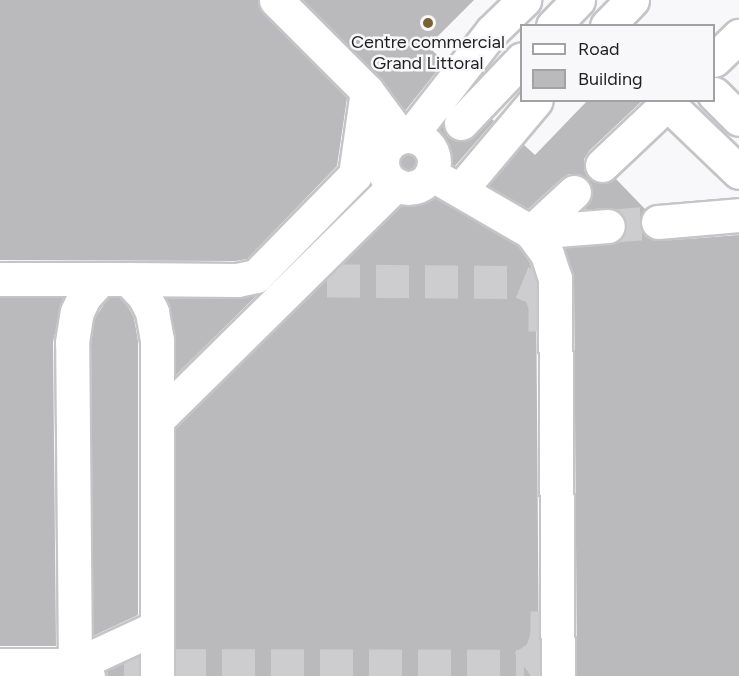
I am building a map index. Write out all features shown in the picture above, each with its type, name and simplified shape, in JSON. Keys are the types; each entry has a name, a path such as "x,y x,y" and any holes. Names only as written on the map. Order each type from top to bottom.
{"lane":[{"path":"276,0 367,91 405,136 426,142 431,150 434,167 431,174 419,186 403,187 378,177"},
{"path":"158,419 378,177 387,147 405,136 492,31 524,0"},
{"path":"556,24 578,0"},
{"path":"609,24 632,0"},
{"path":"461,123 520,61"},
{"path":"367,91 378,177"},
{"path":"715,95 739,119"},
{"path":"460,189 534,102"},
{"path":"602,165 670,102 739,172"},
{"path":"431,174 531,232 547,254 555,278 558,676"},
{"path":"0,279 237,280 256,276 378,177"},
{"path":"531,232 574,192"},
{"path":"658,222 739,215"},
{"path":"531,232 608,226"},
{"path":"114,279 144,296 157,339 157,676"},
{"path":"81,671 72,342 77,312 84,297 114,279"},
{"path":"0,665 81,671 157,627"}],"building":[{"path":"0,0 258,0 263,13 347,98 337,166 247,259 235,261 0,260"},
{"path":"303,0 474,0 428,46 444,62 405,111 380,78"},
{"path":"586,102 641,102 589,151 584,159 584,169 588,177 596,183 607,183 615,178 645,209 639,223 643,233 651,239 660,241 739,235 739,676 577,676 574,278 565,248 618,242 625,235 627,224 623,215 616,209 583,209 592,198 592,188 587,179 579,174 569,174 562,178 528,209 488,186 523,144 535,155"},
{"path":"491,118 494,121 455,166 430,155 421,158 415,164 413,177 402,166 392,166 372,182 379,139 394,154 416,154 425,148 443,124 449,137 456,141 466,141"},
{"path":"414,182 422,190 518,246 530,263 536,281 539,676 176,676 176,428 409,197"},
{"path":"257,295 176,375 175,336 166,298 237,299"},
{"path":"0,298 63,298 53,342 56,646 0,646"},
{"path":"108,298 120,298 128,307 134,318 138,341 138,615 93,636 91,343 95,318"},
{"path":"138,656 138,676 106,676 106,671"}],"tunnel":[{"path":"608,226 658,222"},
{"path":"278,280 522,282 539,289 545,305 545,331"},
{"path":"75,665 524,666 541,654 547,635 547,611"}],"place":[{"name":"Centre commercial Grand Littoral","path":"428,23"}]}
